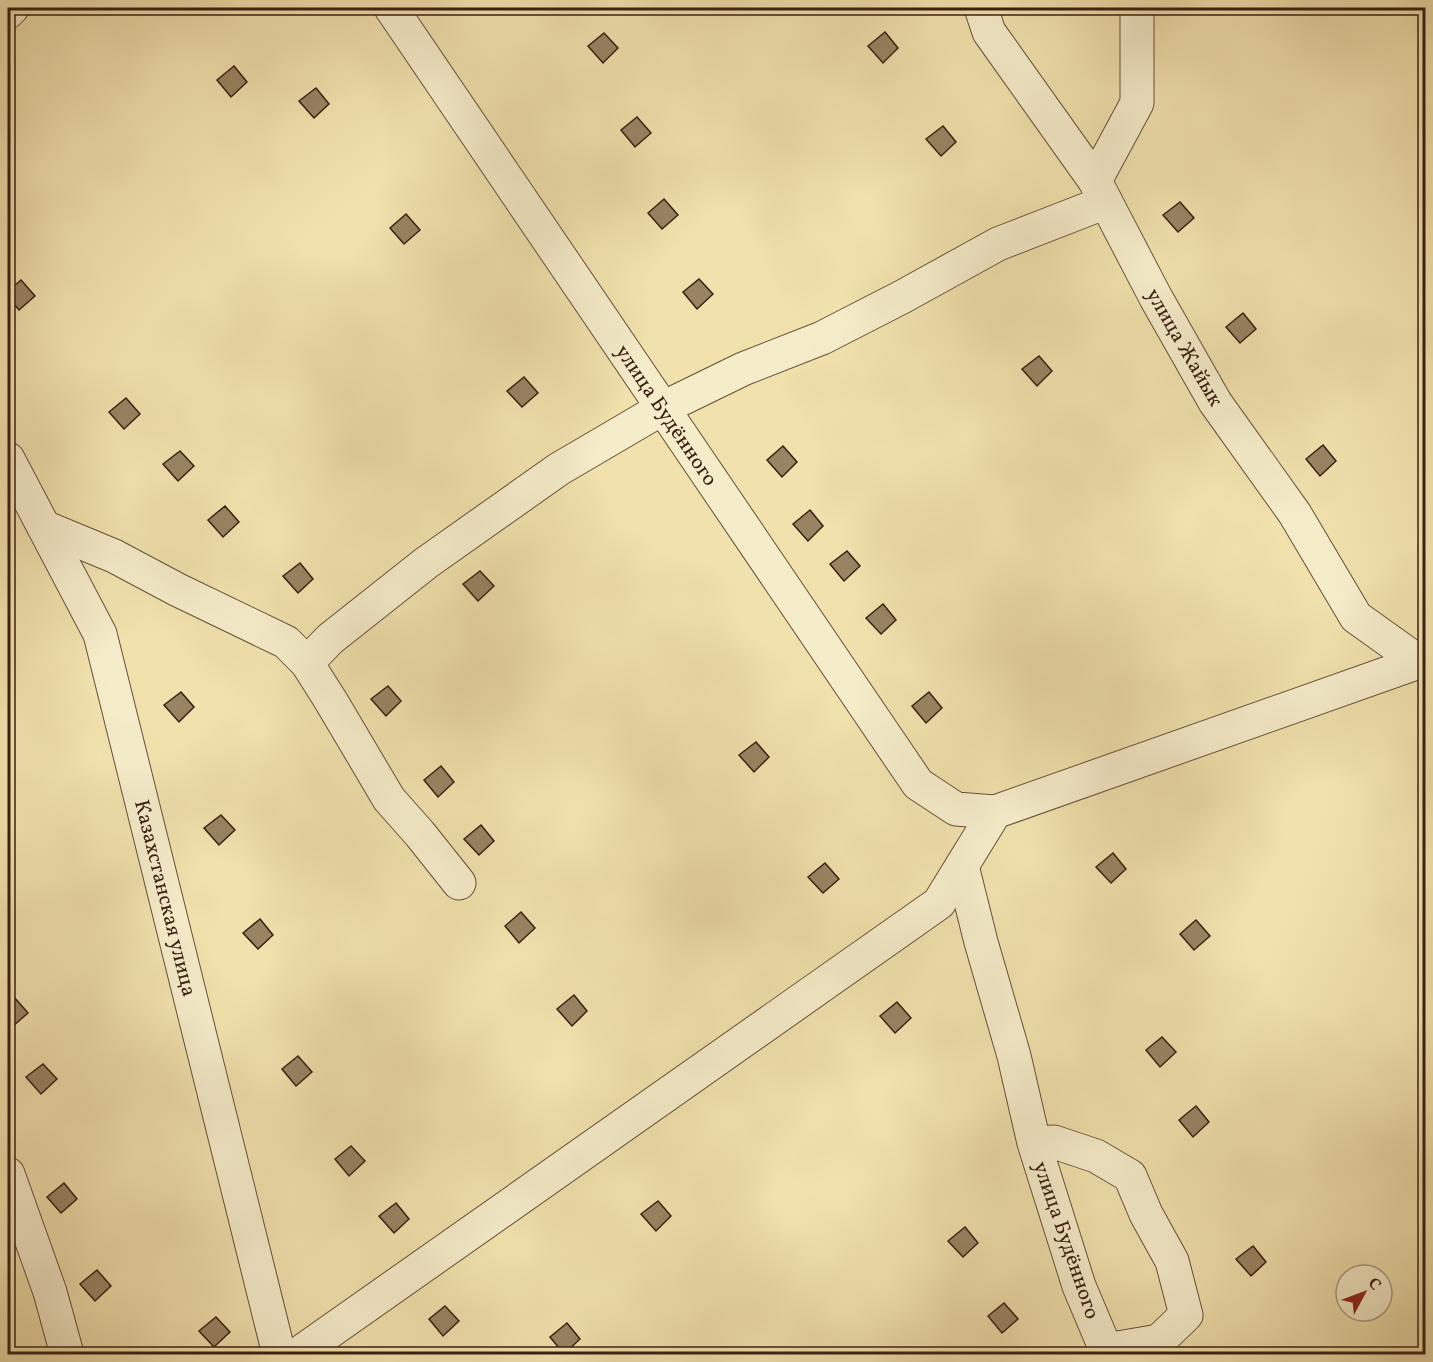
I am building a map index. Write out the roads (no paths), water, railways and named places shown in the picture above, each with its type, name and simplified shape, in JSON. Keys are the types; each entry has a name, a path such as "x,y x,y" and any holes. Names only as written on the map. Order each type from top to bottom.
{"street":[{"path":"8,12 12,8"},
{"name":"улица Будённого","path":"391,8 918,784 956,809 995,812"},
{"name":"улица Жайык","path":"981,8 989,32 1100,191 1156,298 1215,402 1295,514 1356,617 1422,662"},
{"path":"307,663 330,639 426,563 559,469 663,408 743,369 822,338 1100,191 1137,104 1137,8"},
{"name":"Казахстанская улица","path":"8,459 100,634 279,1354"},
{"path":"44,526 114,556 286,642 307,663 332,701 389,799 459,883"},
{"path":"298,1354 939,903 995,812 1422,662"},
{"name":"улица Будённого","path":"962,866 1014,1056 1034,1143 1079,1286 1106,1350 1159,1341 1186,1315 1172,1261 1146,1214 1130,1176 1096,1156 1054,1142 1034,1143"},
{"path":"8,1174 50,1292 67,1354"}]}
